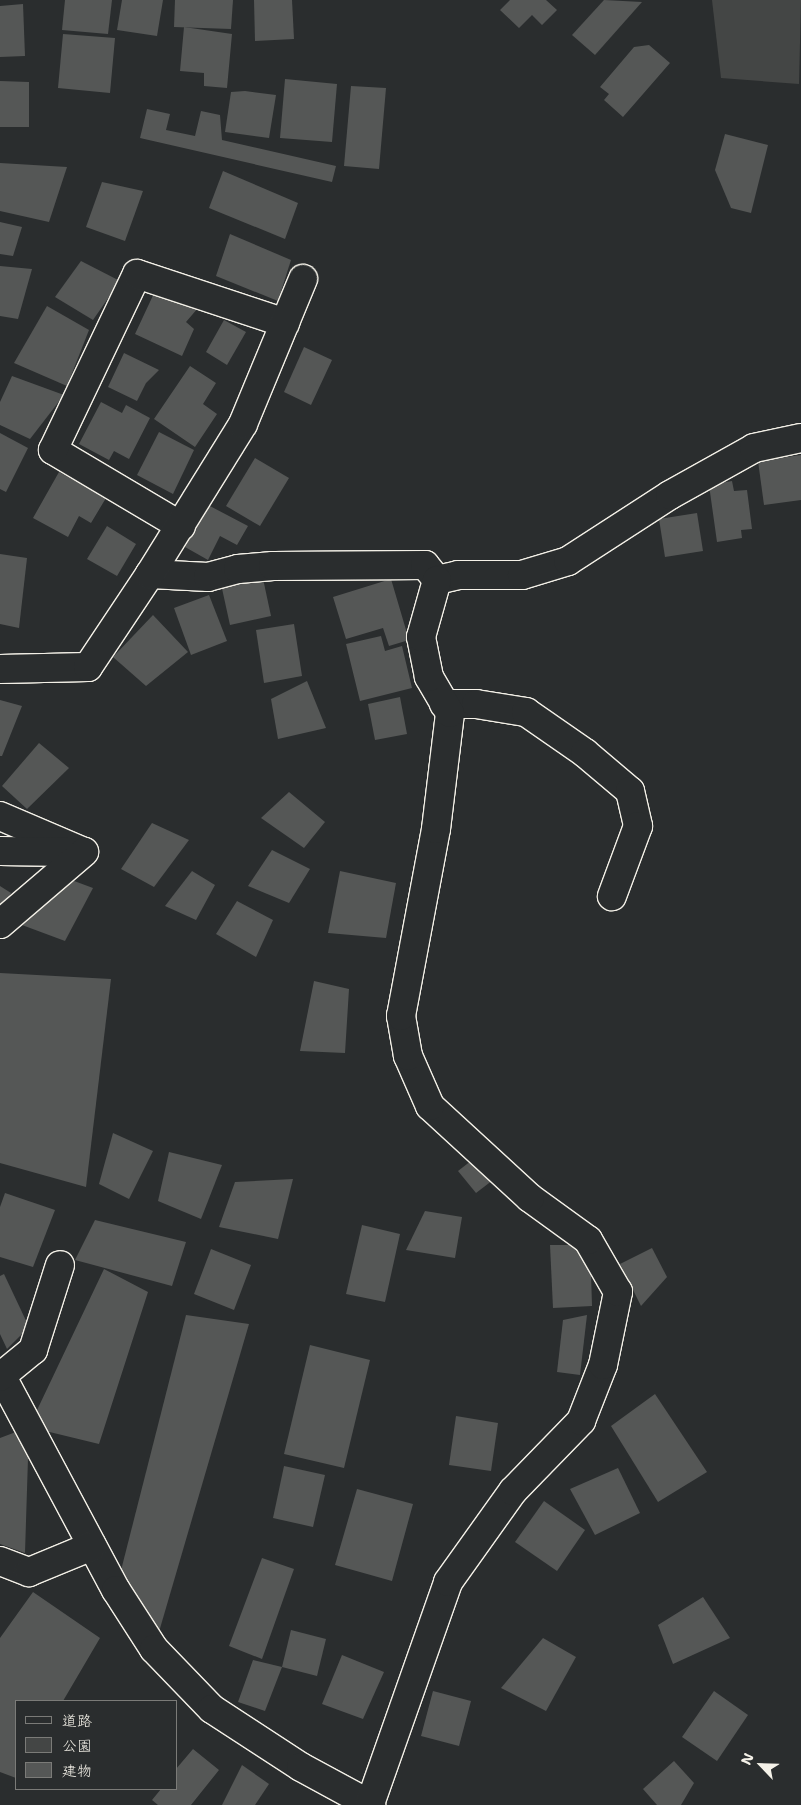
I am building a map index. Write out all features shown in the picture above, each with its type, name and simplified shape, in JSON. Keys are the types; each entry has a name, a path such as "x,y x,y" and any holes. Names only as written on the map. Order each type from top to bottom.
{"street":[{"path":"180,526 53,450 137,274 285,322"},
{"path":"0,669 88,667 150,574 242,424 303,279"},
{"path":"437,580 458,575 522,575 568,561 670,495 754,448 801,438"},
{"path":"150,574 208,577 238,569 273,566 425,565 437,580"},
{"path":"60,1265 33,1350 0,1375 116,1590 154,1648 212,1709 301,1767 370,1805 448,1582 514,1491 581,1422 603,1366 618,1292 588,1240 530,1198 430,1106 408,1056 401,1016 436,829 450,713 429,677 421,637 437,580"},
{"path":"444,704 476,704 526,712 585,753 630,791 638,826 612,896"},
{"path":"0,816 84,852"},
{"path":"0,851 84,852"},
{"path":"0,924 84,852"},
{"path":"0,1561 29,1572 92,1546"}],"green space":[{"path":"712,0 801,0 799,84 721,78"}],"building":[{"path":"65,0 112,0 108,34 62,30"},
{"path":"122,0 163,0 157,36 117,30"},
{"path":"175,0 233,0 231,29 174,27"},
{"path":"254,0 292,0 294,39 255,41"},
{"path":"510,0 546,0 557,10 542,25 532,15 519,28 500,10"},
{"path":"604,0 642,2 595,55 572,35"},
{"path":"23,4 25,56 0,57 0,6"},
{"path":"184,27 232,34 227,88 204,86 204,73 180,71"},
{"path":"63,34 115,38 110,93 58,88"},
{"path":"649,45 670,63 623,117 604,100 609,94 600,87 634,47"},
{"path":"285,79 337,84 332,142 280,138"},
{"path":"0,81 29,82 29,127 0,127"},
{"path":"351,86 386,88 379,169 344,166"},
{"path":"245,91 276,95 269,138 225,132 231,92"},
{"path":"147,109 170,114 166,130 195,136 201,111 220,115 222,140 336,166 332,182 140,138"},
{"path":"725,134 768,145 751,213 731,208 715,170"},
{"path":"0,163 67,167 49,222 0,211"},
{"path":"223,171 298,203 285,239 209,208"},
{"path":"102,182 143,191 125,241 86,227"},
{"path":"0,222 22,227 13,256 0,254"},
{"path":"230,234 291,260 278,301 216,276"},
{"path":"81,261 120,281 93,320 55,297"},
{"path":"0,266 32,269 18,319 0,316"},
{"path":"156,289 198,308 186,322 194,329 182,356 135,334"},
{"path":"47,306 89,330 67,386 14,363"},
{"path":"224,320 246,332 227,365 206,352"},
{"path":"304,347 332,360 311,405 284,392"},
{"path":"124,353 159,370 146,383 137,401 108,387"},
{"path":"190,366 216,383 203,404 217,414 195,447 154,419"},
{"path":"12,376 64,395 30,439 0,425 0,402"},
{"path":"101,402 122,413 126,405 150,418 129,459 114,451 109,460 79,444"},
{"path":"159,432 194,450 173,494 137,475"},
{"path":"0,433 28,448 6,492 0,489"},
{"path":"801,455 801,500 764,505 758,461"},
{"path":"255,458 289,478 260,526 226,506"},
{"path":"59,472 106,498 91,523 79,516 68,537 33,518"},
{"path":"732,481 734,491 747,490 752,529 741,530 742,538 717,542 709,485"},
{"path":"208,505 248,526 237,545 220,536 208,560 185,547"},
{"path":"697,513 703,551 665,557 659,519"},
{"path":"107,526 136,544 117,576 87,559"},
{"path":"0,554 27,558 19,628 0,624"},
{"path":"262,574 271,616 230,625 221,584"},
{"path":"391,579 409,640 389,646 383,628 346,639 333,597"},
{"path":"209,595 227,641 191,655 174,608"},
{"path":"153,615 188,652 146,686 113,657"},
{"path":"294,624 302,676 264,683 256,630"},
{"path":"381,636 385,651 402,646 412,688 360,701 346,644"},
{"path":"307,681 326,728 278,739 271,699"},
{"path":"400,697 407,734 375,740 368,704"},
{"path":"0,700 22,706 2,756 0,756"},
{"path":"39,743 69,768 27,809 2,786"},
{"path":"289,792 325,822 304,848 261,818"},
{"path":"152,823 189,840 154,887 121,869"},
{"path":"272,850 310,869 289,903 248,886"},
{"path":"192,871 215,885 196,920 165,906"},
{"path":"340,871 396,883 386,938 328,933"},
{"path":"58,875 93,888 65,941 22,925"},
{"path":"0,886 11,893 0,913"},
{"path":"237,901 273,920 256,957 216,934"},
{"path":"0,973 111,979 86,1187 0,1163"},
{"path":"314,981 349,989 345,1053 300,1051"},
{"path":"113,1133 153,1151 129,1199 99,1184"},
{"path":"169,1152 222,1165 201,1219 158,1201"},
{"path":"476,1157 493,1180 476,1193 458,1171"},
{"path":"293,1179 278,1239 219,1227 235,1182"},
{"path":"5,1193 55,1210 33,1267 0,1257 0,1207"},
{"path":"425,1211 462,1217 455,1258 406,1250"},
{"path":"95,1220 186,1242 172,1286 75,1260"},
{"path":"362,1225 400,1234 385,1302 346,1294"},
{"path":"550,1245 576,1245 591,1274 592,1306 553,1308"},
{"path":"652,1248 667,1277 641,1306 620,1264"},
{"path":"211,1249 251,1265 234,1310 194,1294"},
{"path":"104,1269 148,1292 99,1444 29,1427"},
{"path":"4,1274 29,1327 7,1349 0,1334 0,1276"},
{"path":"186,1315 249,1324 154,1649 116,1590"},
{"path":"587,1315 580,1375 557,1372 563,1320"},
{"path":"310,1345 370,1360 344,1468 284,1454"},
{"path":"655,1394 707,1472 658,1502 611,1426"},
{"path":"456,1416 498,1423 491,1471 449,1465"},
{"path":"29,1427 25,1553 0,1544 0,1438"},
{"path":"284,1466 325,1475 313,1527 273,1518"},
{"path":"618,1468 640,1513 595,1535 570,1489"},
{"path":"357,1489 413,1504 392,1581 335,1565"},
{"path":"544,1501 585,1530 557,1571 515,1542"},
{"path":"262,1558 294,1569 262,1659 229,1646"},
{"path":"33,1592 100,1638 64,1700 15,1700 15,1778 0,1772 0,1638"},
{"path":"703,1597 730,1638 673,1664 658,1625"},
{"path":"291,1630 326,1639 317,1676 282,1667"},
{"path":"543,1638 576,1657 546,1711 501,1688"},
{"path":"342,1655 384,1672 363,1719 322,1704"},
{"path":"253,1660 282,1667 265,1711 238,1702"},
{"path":"433,1691 471,1701 459,1746 421,1736"},
{"path":"714,1691 748,1715 717,1761 682,1737"},
{"path":"193,1749 219,1770 191,1805 158,1805 152,1800 160,1790 178,1790 178,1767"},
{"path":"674,1761 694,1783 681,1805 657,1805 643,1789"},
{"path":"242,1765 269,1784 255,1805 222,1805"}]}
